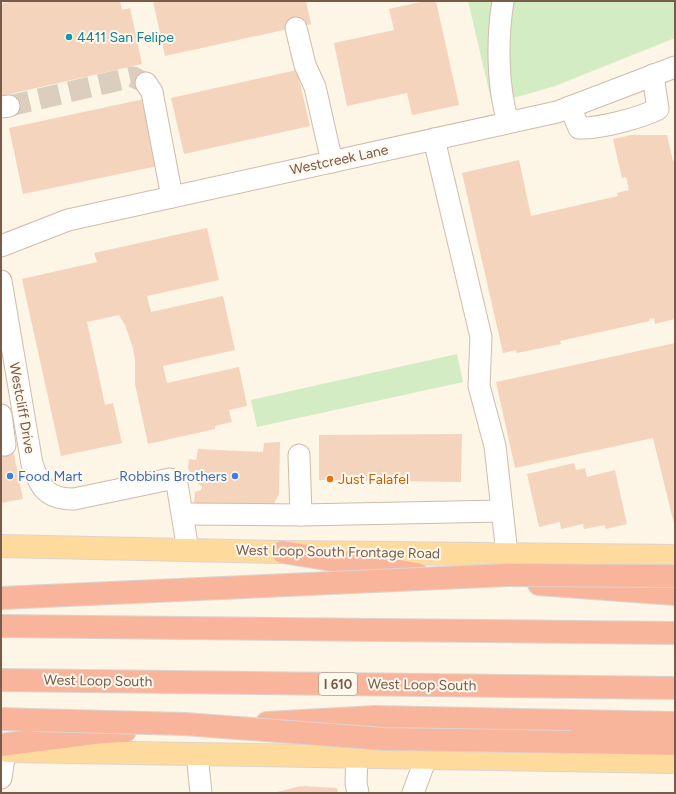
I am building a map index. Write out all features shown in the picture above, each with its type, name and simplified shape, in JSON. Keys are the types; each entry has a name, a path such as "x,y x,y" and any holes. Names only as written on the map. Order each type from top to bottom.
{"highway":[{"path":"283,552 428,576 675,594"},
{"path":"1,598 507,575 675,576"},
{"path":"1,626 675,633"},
{"name":"West Loop South","path":"1,680 675,688"},
{"path":"2,749 102,732 375,717 675,723"},
{"path":"1,719 185,724 384,739 675,744"}],"main road":[{"name":"West Loop South Frontage Road","path":"1,546 283,552 675,556"},
{"path":"2,749 197,754 675,762"}],"street":[{"path":"503,1 500,72 501,101 508,122"},
{"path":"296,28 305,65 315,87 332,162"},
{"name":"Westcreek Lane","path":"1,246 68,220 557,112 675,68"},
{"path":"570,107 579,128 589,129 647,114 658,109 653,75"},
{"path":"146,83 152,92 172,197"},
{"path":"434,139 481,337 479,386 495,446 507,554"},
{"name":"Westcliff Drive","path":"1,281 9,374 32,464 39,482 52,496 61,499 74,499 170,479 177,484 188,550"},
{"path":"1,415 5,445 1,445"},
{"path":"299,455 301,515"},
{"path":"182,514 301,515 502,511"},
{"path":"1,778 2,749"},
{"path":"197,754 201,793"},
{"path":"357,756 356,784 358,793"},
{"path":"413,793 426,758"}],"green space":[{"path":"468,1 675,1 675,38 555,86 492,104"},
{"path":"457,354 463,382 257,427 251,400"}],"building":[{"name":"4411 San Felipe","path":"14,1 120,1 122,10 130,8 142,64 1,96 1,4"},
{"path":"153,1 306,1 311,24 165,56"},
{"path":"425,1 436,1 459,105 412,115 407,93 347,106 334,43 394,30 389,9"},
{"path":"297,70 310,126 184,154 171,98"},
{"path":"144,99 158,166 23,194 9,128"},
{"path":"631,135 667,135 673,161 675,160 675,319 655,324 654,318 649,319 650,321 560,341 561,344 517,353 516,350 503,353 462,173 519,160 531,216 618,196 617,193 629,190 626,177 622,178 613,139"},
{"path":"207,228 219,280 147,296 151,312 223,296 235,350 163,366 167,383 239,367 247,406 229,410 232,422 215,426 215,429 148,444 135,384 135,360 133,348 125,325 119,315 87,322 105,405 113,403 122,443 61,456 22,279 97,262 94,253"},
{"path":"675,343 675,524 653,438 515,468 496,382"},
{"path":"462,434 461,482 319,480 319,435"},
{"name":"Robbins Brothers","path":"280,442 279,494 273,505 194,503 195,492 201,490 202,487 193,479 188,468 189,459 196,460 198,449 263,452 264,443"},
{"name":"Food Mart","path":"13,450 23,499 1,503 1,452"},
{"path":"574,463 576,470 585,468 587,477 615,470 627,524 606,529 605,525 584,529 583,524 561,529 560,522 539,527 527,474"},
{"path":"301,786 337,788 338,793 273,793"}],"tunnel":[{"path":"9,106 133,77 146,83"}],"place":[{"name":"4411 San Felipe","path":"69,37"},
{"name":"Food Mart","path":"10,476"},
{"name":"Robbins Brothers","path":"235,476"},
{"name":"Just Falafel","path":"330,479"}]}
